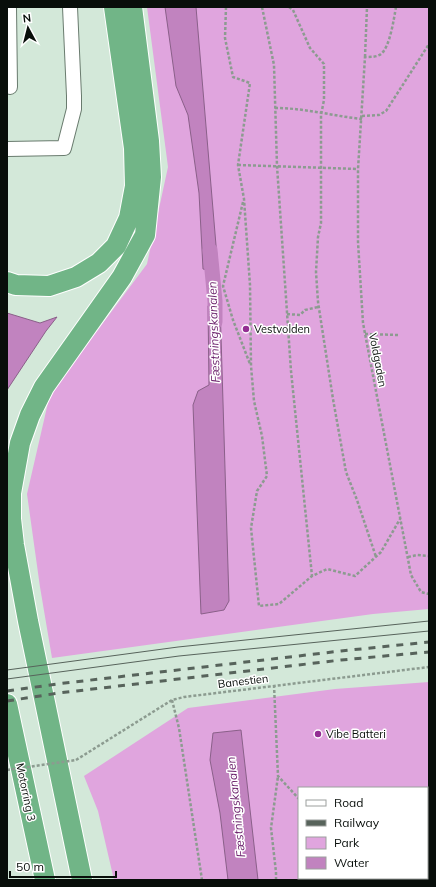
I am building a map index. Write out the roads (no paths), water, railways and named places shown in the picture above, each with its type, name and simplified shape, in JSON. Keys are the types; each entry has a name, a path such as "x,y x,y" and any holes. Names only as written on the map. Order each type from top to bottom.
{"highway":[{"path":"7,282 16,285 49,286 76,277 99,263 116,246 130,218 135,186 134,148 114,7"},
{"path":"82,880 28,621 14,545 10,493 20,444 30,415 44,387 122,277 145,234 151,176 149,141 132,7"},
{"name":"Motorring 3","path":"7,704 45,880"}],"lane":[{"path":"9,7 10,87"},
{"path":"7,149 64,148 74,109 70,7"}],"water":[{"path":"165,7 196,7 218,269 213,271 203,269 199,193 188,115 176,86"},
{"path":"215,301 220,303 229,601 224,610 201,614 193,405 198,391 209,385 208,306 211,302"},
{"path":"7,313 40,323 57,317 7,390"},
{"path":"241,730 258,880 228,880 220,813 210,760 213,733"}],"waterway":[{"name":"Fæstningskanalen","path":"210,250 215,301 215,322"}],"tram line":[{"path":"7,670 178,647 429,621"},
{"path":"7,679 179,656 429,631"}],"railway":[{"path":"7,691 341,651 429,642"},
{"path":"7,701 59,693 341,660 429,652"}],"place":[{"name":"Vestvolden","path":"246,329"},
{"name":"Vibe Batteri","path":"318,734"}]}
